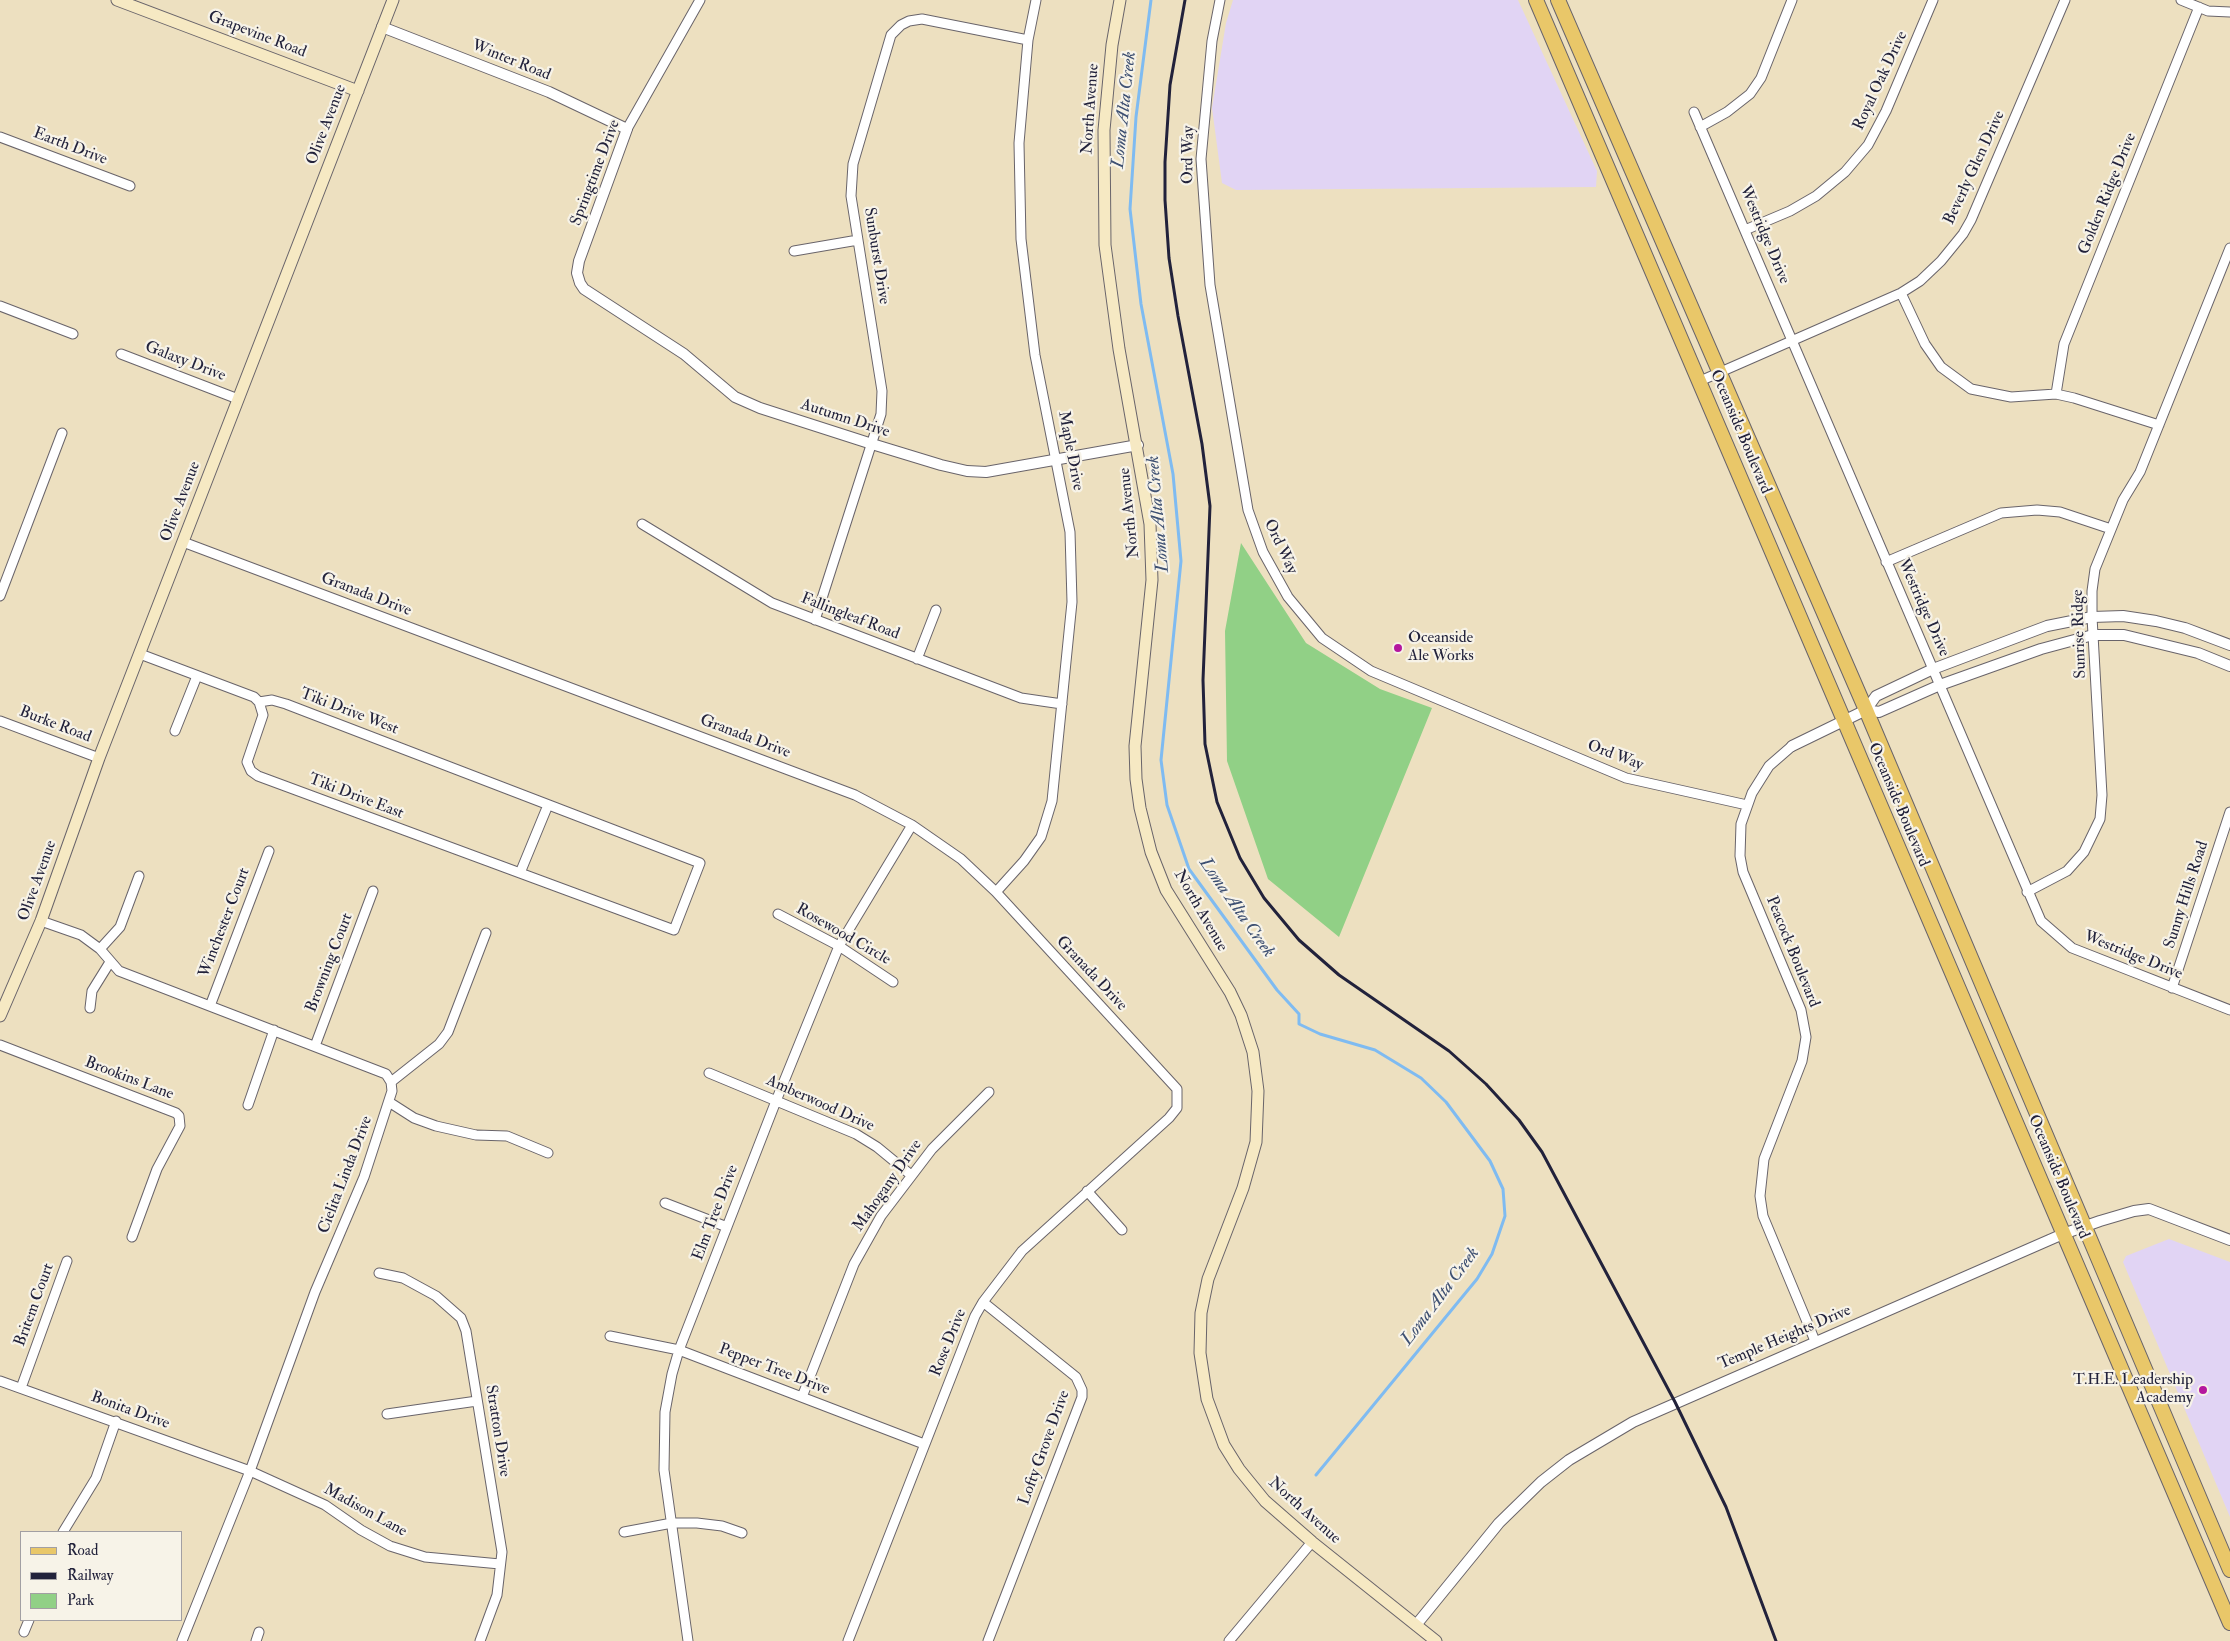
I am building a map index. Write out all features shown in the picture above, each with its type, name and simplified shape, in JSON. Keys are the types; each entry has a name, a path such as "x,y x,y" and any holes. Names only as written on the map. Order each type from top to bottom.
{"main road":[{"name":"Grapevine Road","path":"117,0 358,91"},
{"name":"Olive Avenue","path":"0,1016 42,921 99,758 392,0"},
{"name":"North Avenue","path":"1120,0 1112,44 1104,130 1105,244 1119,349 1138,445 1150,524 1152,580 1135,746 1140,808 1151,852 1166,890 1230,992 1241,1015 1253,1052 1258,1091 1256,1142 1243,1188 1208,1280 1203,1304 1200,1353 1207,1399 1224,1445 1238,1469 1265,1501 1312,1542 1436,1641"},
{"name":"Oceanside Boulevard","path":"1536,0 2230,1623"},
{"name":"Oceanside Boulevard","path":"1558,0 1866,710 2230,1570"}],"street":[{"name":"Springtime Drive","path":"580,283 577,272 579,260 627,129 700,0"},
{"name":"Maple Drive","path":"996,892 1024,862 1041,836 1052,801 1072,602 1073,570 1070,532 1035,355 1021,239 1019,143 1028,40 1036,0"},
{"name":"Ord Way","path":"1220,0 1212,40 1201,159 1210,285 1248,510 1263,552 1288,597 1322,638 1371,671 1626,778 1747,805"},
{"path":"1700,127 1727,112 1750,94 1761,78 1792,0"},
{"name":"Royal Oak Drive","path":"1745,230 1790,211 1816,196 1845,172 1868,144 1886,111 1933,0"},
{"name":"Beverly Glen Drive","path":"1700,381 1901,293 1920,280 1941,261 1963,234 1971,220 2065,0"},
{"path":"2181,0 2208,11 2230,12"},
{"name":"Golden Ridge Drive","path":"2056,394 2064,344 2198,8"},
{"name":"Sunburst Drive","path":"815,620 881,414 882,391 851,196 854,164 891,35 901,25 909,21 922,19 1028,40"},
{"name":"Winter Road","path":"382,27 549,92 627,129"},
{"name":"Westridge Drive","path":"1694,112 2041,921 2072,948 2230,1010"},
{"name":"Earth Drive","path":"0,137 130,186"},
{"path":"794,251 858,240"},
{"name":"Sunrise Ridge","path":"2027,892 2067,871 2084,852 2100,819 2102,795 2092,617 2092,591 2095,569 2123,500 2140,472 2230,248"},
{"name":"Autumn Drive","path":"580,283 584,289 684,354 735,397 760,408 941,466 967,471 986,472 1138,445"},
{"path":"1901,293 1925,344 1941,368 1971,389 2011,397 2056,394 2159,425"},
{"path":"0,306 73,334"},
{"name":"Galaxy Drive","path":"121,354 238,399"},
{"path":"0,596 62,433"},
{"path":"1886,562 2001,513 2037,510 2060,512 2111,529"},
{"name":"Fallingleaf Road","path":"642,524 772,604 1021,698 1062,704"},
{"name":"Granada Drive","path":"183,542 855,795 912,825 961,859 996,892 1177,1090 1177,1108 1169,1118"},
{"path":"917,659 936,610"},
{"name":"Peacock Boulevard","path":"1815,1341 1763,1216 1760,1196 1764,1160 1802,1060 1806,1037 1801,1010 1743,872 1740,856 1741,824 1752,793 1769,766 1792,746 1866,710 1876,696 1933,669 2047,626 2092,617 2123,616 2185,628 2230,645"},
{"name":"Peacock Boulevard","path":"1866,710 1879,712 1940,685 2041,649 2093,636 2124,636 2198,653 2230,666"},
{"name":"Tiki Drive West","path":"140,654 254,696 259,702 272,700 286,704 700,863 674,930 520,873"},
{"path":"175,731 198,676"},
{"name":"Tiki Drive East","path":"259,702 263,716 247,762 251,772 520,873"},
{"name":"Burke Road","path":"0,720 99,758"},
{"path":"520,873 548,805"},
{"name":"Sunny Hills Road","path":"2172,988 2230,812"},
{"name":"Elm Tree Drive","path":"688,1641 664,1470 666,1412 672,1374 679,1350 776,1101 839,946 912,825"},
{"name":"Winchester Court","path":"210,1006 269,851"},
{"path":"100,949 120,927 139,876"},
{"name":"Browning Court","path":"315,1046 373,890"},
{"name":"Rosewood Circle","path":"778,914 839,946 893,982"},
{"path":"42,921 81,935 100,949 119,971 386,1074 391,1082 438,1044 448,1032 486,933"},
{"path":"90,1008 92,991 110,962"},
{"path":"248,1105 274,1030"},
{"name":"Brookins Lane","path":"0,1045 176,1113 179,1116 180,1126 157,1169 132,1237"},
{"name":"Amberwood Drive","path":"709,1073 856,1134 878,1147 911,1175"},
{"name":"Cielita Linda Drive","path":"182,1641 250,1471 315,1292 364,1177 389,1102 392,1091 391,1082"},
{"name":"Mahogany Drive","path":"802,1397 854,1264 881,1216 932,1149 989,1092"},
{"path":"389,1102 414,1118 436,1126 476,1135 507,1136 548,1154"},
{"name":"Rose Drive","path":"848,1641 974,1316 1022,1251 1169,1118"},
{"path":"1087,1192 1122,1230"},
{"path":"665,1203 727,1227"},
{"name":"Temple Heights Drive","path":"1416,1625 1499,1524 1540,1482 1569,1460 1633,1422 1815,1341 2084,1226 2134,1211 2149,1210 2230,1240"},
{"name":"Britem Court","path":"21,1388 67,1261"},
{"name":"Stratton Drive","path":"379,1273 404,1278 436,1296 461,1318 466,1331 502,1552 497,1595 480,1641"},
{"name":"Lofty Grove Drive","path":"983,1302 1076,1377 1082,1390 1082,1397 988,1641"},
{"name":"Pepper Tree Drive","path":"610,1336 679,1350 924,1444"},
{"name":"Bonita Drive","path":"0,1381 250,1471"},
{"path":"387,1414 477,1401"},
{"path":"65,1531 96,1478 116,1422"},
{"name":"Madison Lane","path":"250,1471 325,1505 390,1546 425,1557 500,1564"},
{"path":"624,1532 672,1523 697,1522 722,1526 742,1533"},
{"path":"1229,1641 1312,1542"},
{"path":"24,1632 29,1621"},
{"path":"256,1641 259,1632"}],"shaded area":[{"path":"1233,0 1518,0 1597,171 1596,187 1236,190 1222,183 1212,108 1226,23"},
{"name":"T.H.E. Leadership Academy","path":"2169,1239 2230,1262 2230,1517 2123,1262 2126,1256"}],"green space":[{"path":"1241,543 1306,643 1380,689 1432,708 1339,937 1268,879 1227,761 1225,631"}],"waterway":[{"name":"Loma Alta Creek","path":"1151,0 1136,117 1130,209 1141,304 1173,474 1181,561 1161,760 1167,805 1189,869 1277,990 1299,1014 1299,1024 1320,1034 1375,1050 1421,1078 1446,1102 1490,1161 1503,1189 1505,1216 1492,1254 1477,1279 1316,1475"}],"railway":[{"path":"1185,0 1170,85 1165,162 1165,200 1169,258 1202,444 1210,506 1203,680 1205,744 1217,802 1240,858 1264,898 1299,940 1339,975 1449,1051 1486,1084 1519,1120 1542,1152 1675,1402 1726,1507 1776,1641"}],"place":[{"name":"Oceanside Ale Works","path":"1398,648"},
{"name":"T.H.E. Leadership Academy","path":"2203,1390"}]}
